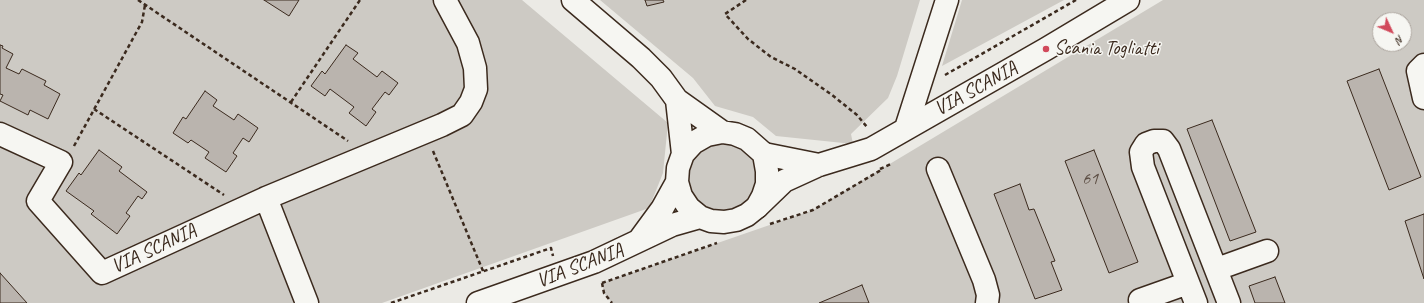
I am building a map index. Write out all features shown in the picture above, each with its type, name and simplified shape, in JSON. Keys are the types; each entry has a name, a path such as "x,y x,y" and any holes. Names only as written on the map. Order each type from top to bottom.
{"street":[{"name":"VIA SCANIA","path":"61,162 38,201 102,273 266,198 442,125 462,115 471,102 476,89 475,68 468,43 445,0"},
{"path":"573,0 641,58 661,78 677,100 722,132"},
{"path":"906,128 947,0"},
{"name":"VIA SCANIA","path":"683,154 678,168 677,182 681,196 689,208 700,217 711,221 724,222 736,220 747,215 784,181 819,166 870,139 906,128 1046,49 1128,0"},
{"path":"1424,65 1418,71 1424,98"},
{"path":"677,100 683,154"},
{"path":"683,154 693,143 707,135 722,132 735,134 747,139 764,154 819,166"},
{"path":"0,134 61,162"},
{"path":"1196,303 1143,167 1141,152 1146,144 1154,141 1163,141 1169,149 1229,303"},
{"name":"VIA SCANIA","path":"757,206 764,196 767,184 764,154"},
{"path":"938,169 984,280 988,296 987,303"},
{"name":"VIA SCANIA","path":"637,243 662,209 677,182"},
{"path":"266,198 307,303"},
{"name":"VIA SCANIA","path":"478,303 594,262 637,243 672,225 700,217"},
{"path":"1217,270 1267,251"},
{"path":"1140,300 1188,283"}],"path":[{"path":"138,0 349,141"},
{"path":"290,102 360,0"},
{"path":"746,0 725,14 748,39 771,57 795,69 857,115 870,139"},
{"path":"925,71 946,75 1076,0"},
{"path":"61,162 71,151 142,22 144,4"},
{"path":"94,109 244,208"},
{"path":"391,303 551,248"},
{"path":"602,283 604,293 612,303"}],"shaded area":[{"path":"0,0 522,0 668,123 663,173 649,208 382,303 0,303"},
{"path":"600,0 920,0 897,76 888,98 851,134 853,144 776,136 753,117 715,106 693,78"},
{"path":"962,0 1064,0 942,66"},
{"path":"1163,0 1424,0 1424,303 612,303 604,293 602,283 813,210"},
{"path":"713,142 736,143 754,157 759,180 750,201 729,211 718,211 707,207 698,201 692,191 689,180 690,168 694,157 702,148"}],"building":[{"path":"264,0 299,0 289,16"},
{"path":"645,0 663,0 664,2 647,6"},
{"path":"0,45 3,46 2,48 13,54 6,68 19,74 22,69 46,81 44,85 60,94 48,119 30,110 28,115 0,101 3,95 0,94"},
{"path":"346,45 358,53 353,59 377,77 382,71 398,83 389,95 385,92 372,109 376,112 366,126 349,113 354,107 330,89 325,96 311,86 322,71 325,74"},
{"path":"1379,69 1421,177 1389,190 1347,81"},
{"path":"205,91 217,100 213,106 234,120 238,114 258,128 249,142 243,138 233,153 237,156 226,172 205,158 209,152 191,140 188,143 173,133 183,117 186,119"},
{"path":"1212,120 1256,232 1230,241 1187,129"},
{"path":"99,150 122,167 119,171 147,192 142,199 138,196 126,213 130,216 117,234 91,214 94,211 66,191 79,173 81,175"},
{"path":"1094,150 1138,262 1109,273 1065,161"},
{"path":"1020,184 1029,210 1034,209 1055,261 1051,262 1062,290 1035,299 994,194"},
{"path":"1424,214 1424,279 1405,221"},
{"path":"0,273 27,303 0,303"},
{"path":"1275,277 1285,303 1255,303 1249,286"},
{"path":"862,285 869,303 819,303"}],"place":[{"name":"Scania Togliatti","path":"1046,49"}]}
